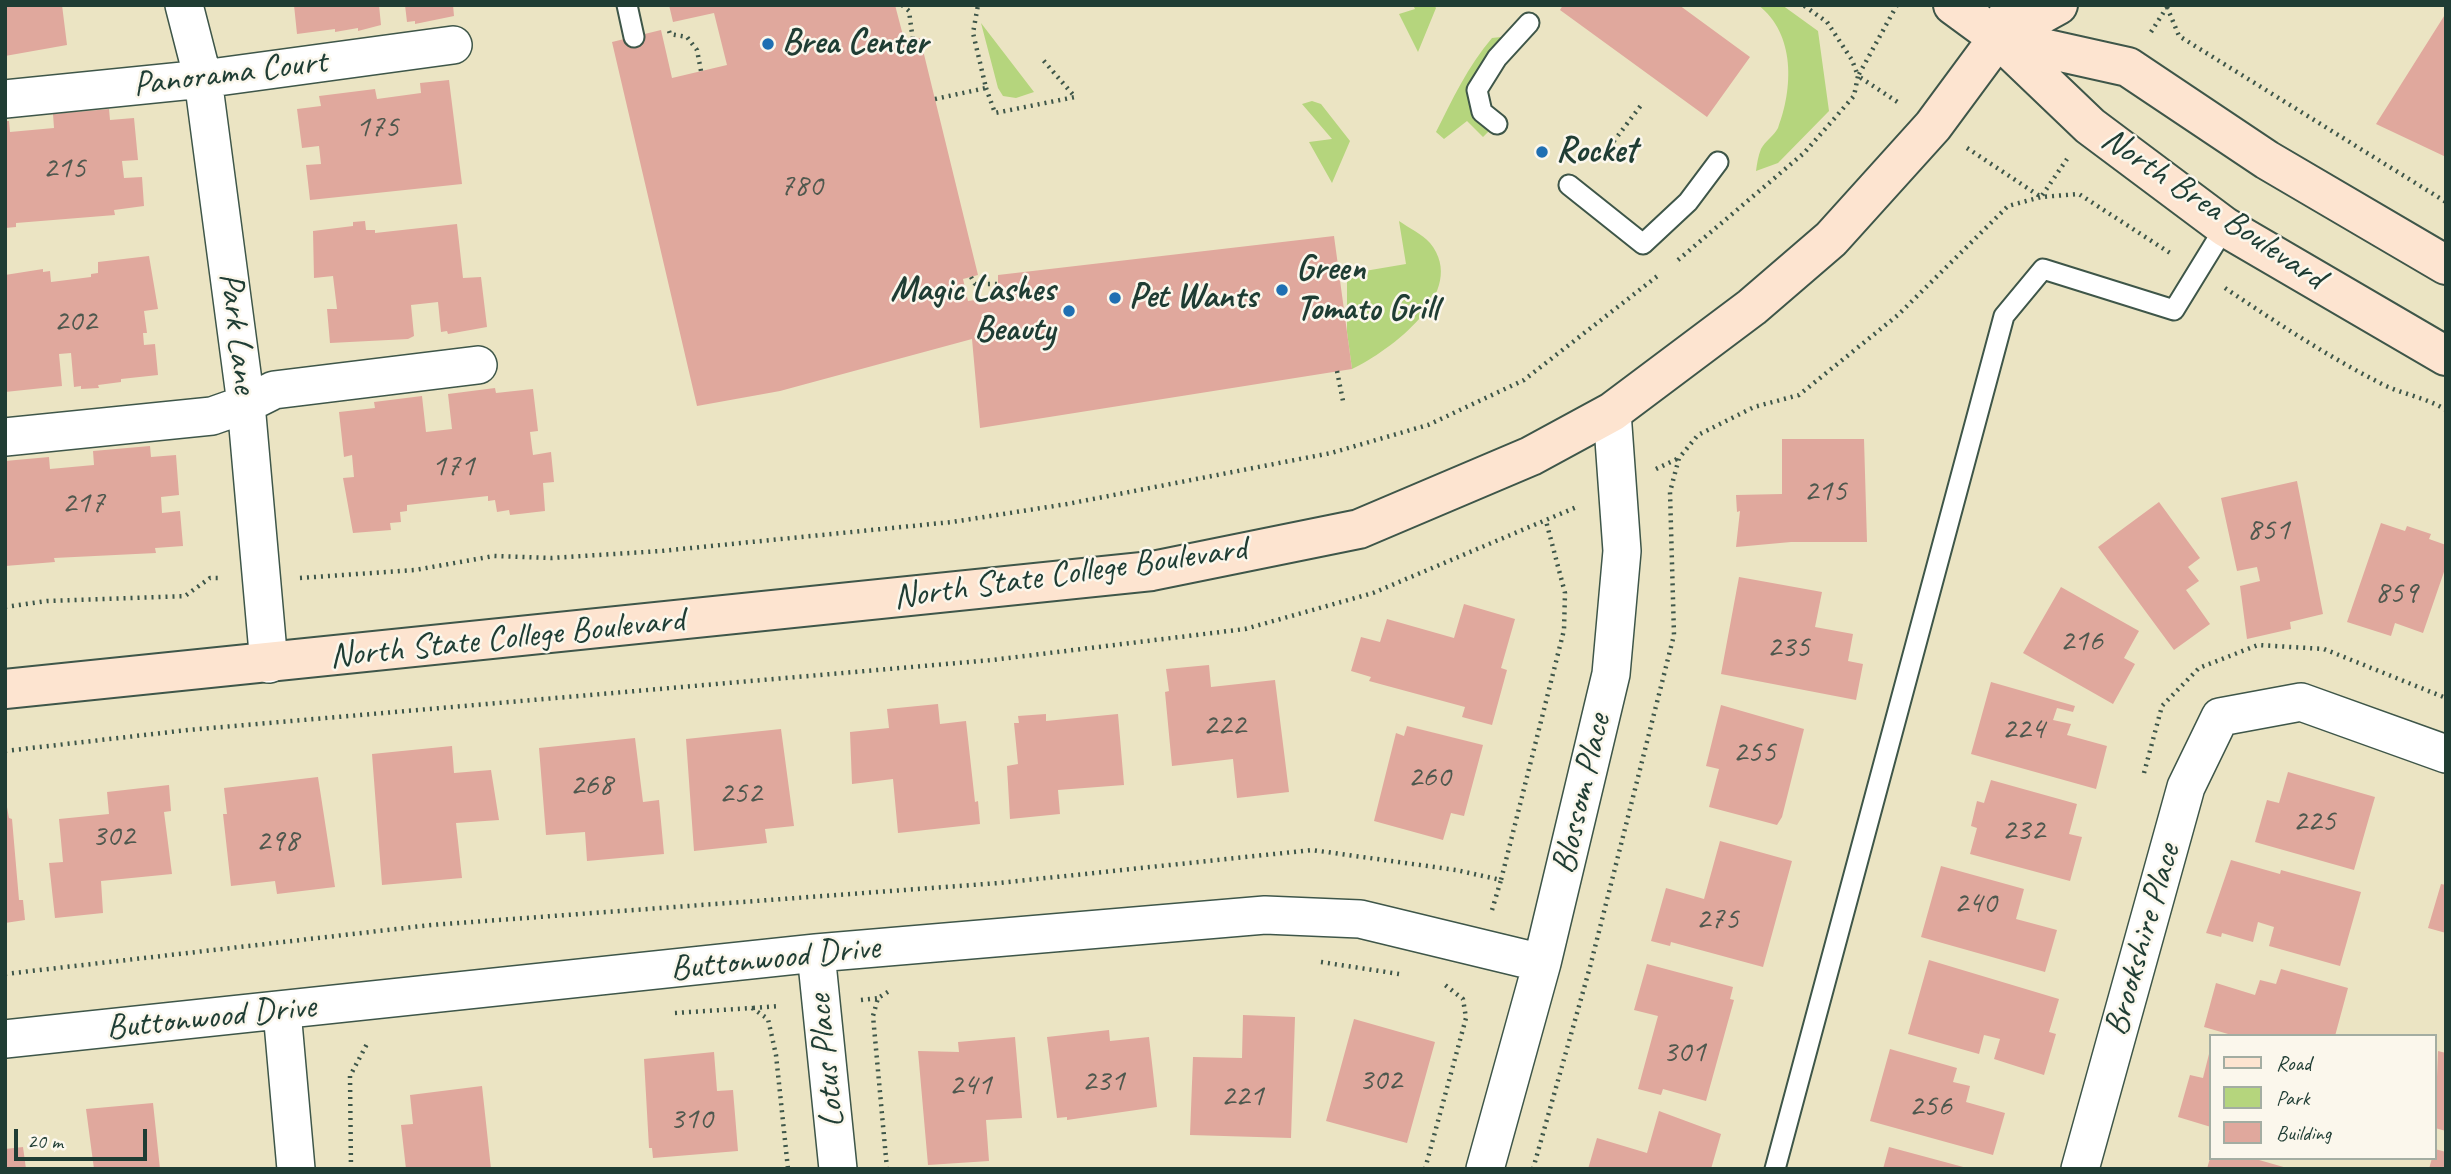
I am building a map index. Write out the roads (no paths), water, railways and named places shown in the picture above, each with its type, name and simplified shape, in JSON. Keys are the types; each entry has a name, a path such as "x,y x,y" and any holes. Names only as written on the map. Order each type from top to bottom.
{"main road":[{"name":"North Brea Boulevard","path":"1954,5 2127,67 2267,160 2446,265"},
{"path":"2005,22 2058,5"},
{"name":"North Brea Boulevard","path":"2005,22 2090,126 2225,226 2446,356"},
{"name":"North State College Boulevard","path":"5,690 1153,571 1359,529 1531,456 1612,412 1752,307 1831,239 1933,126 2005,22"}],"street":[{"name":"Park Lane","path":"184,5 203,79 246,404 269,664"},
{"name":"Panorama Court","path":"5,99 203,79 453,45"},
{"path":"5,437 212,416 274,390 478,365"},
{"name":"Blossom Place","path":"1485,1169 1542,963 1611,674 1622,551 1612,412"},
{"name":"Brookshire Place","path":"2080,1169 2186,786 2220,717 2301,702 2446,754"},
{"name":"Buttonwood Drive","path":"5,1039 816,953 1265,915 1360,919 1542,963"},
{"name":"Lotus Place","path":"816,953 838,1169"},
{"path":"282,1011 296,1169"}],"lane":[{"path":"627,5 634,37"},
{"path":"1497,124 1482,113 1477,90 1497,58 1529,23"},
{"path":"1569,185 1643,244 1688,202 1718,162"},
{"path":"1775,1169 2004,316 2043,269 2174,310 2225,226"}],"place":[{"name":"Brea Center","path":"768,44"},
{"name":"Rocket","path":"1542,152"},
{"name":"Green Tomato Grill","path":"1282,290"},
{"name":"Pet Wants","path":"1115,298"},
{"name":"Magic Lashes Beauty","path":"1069,311"}]}
